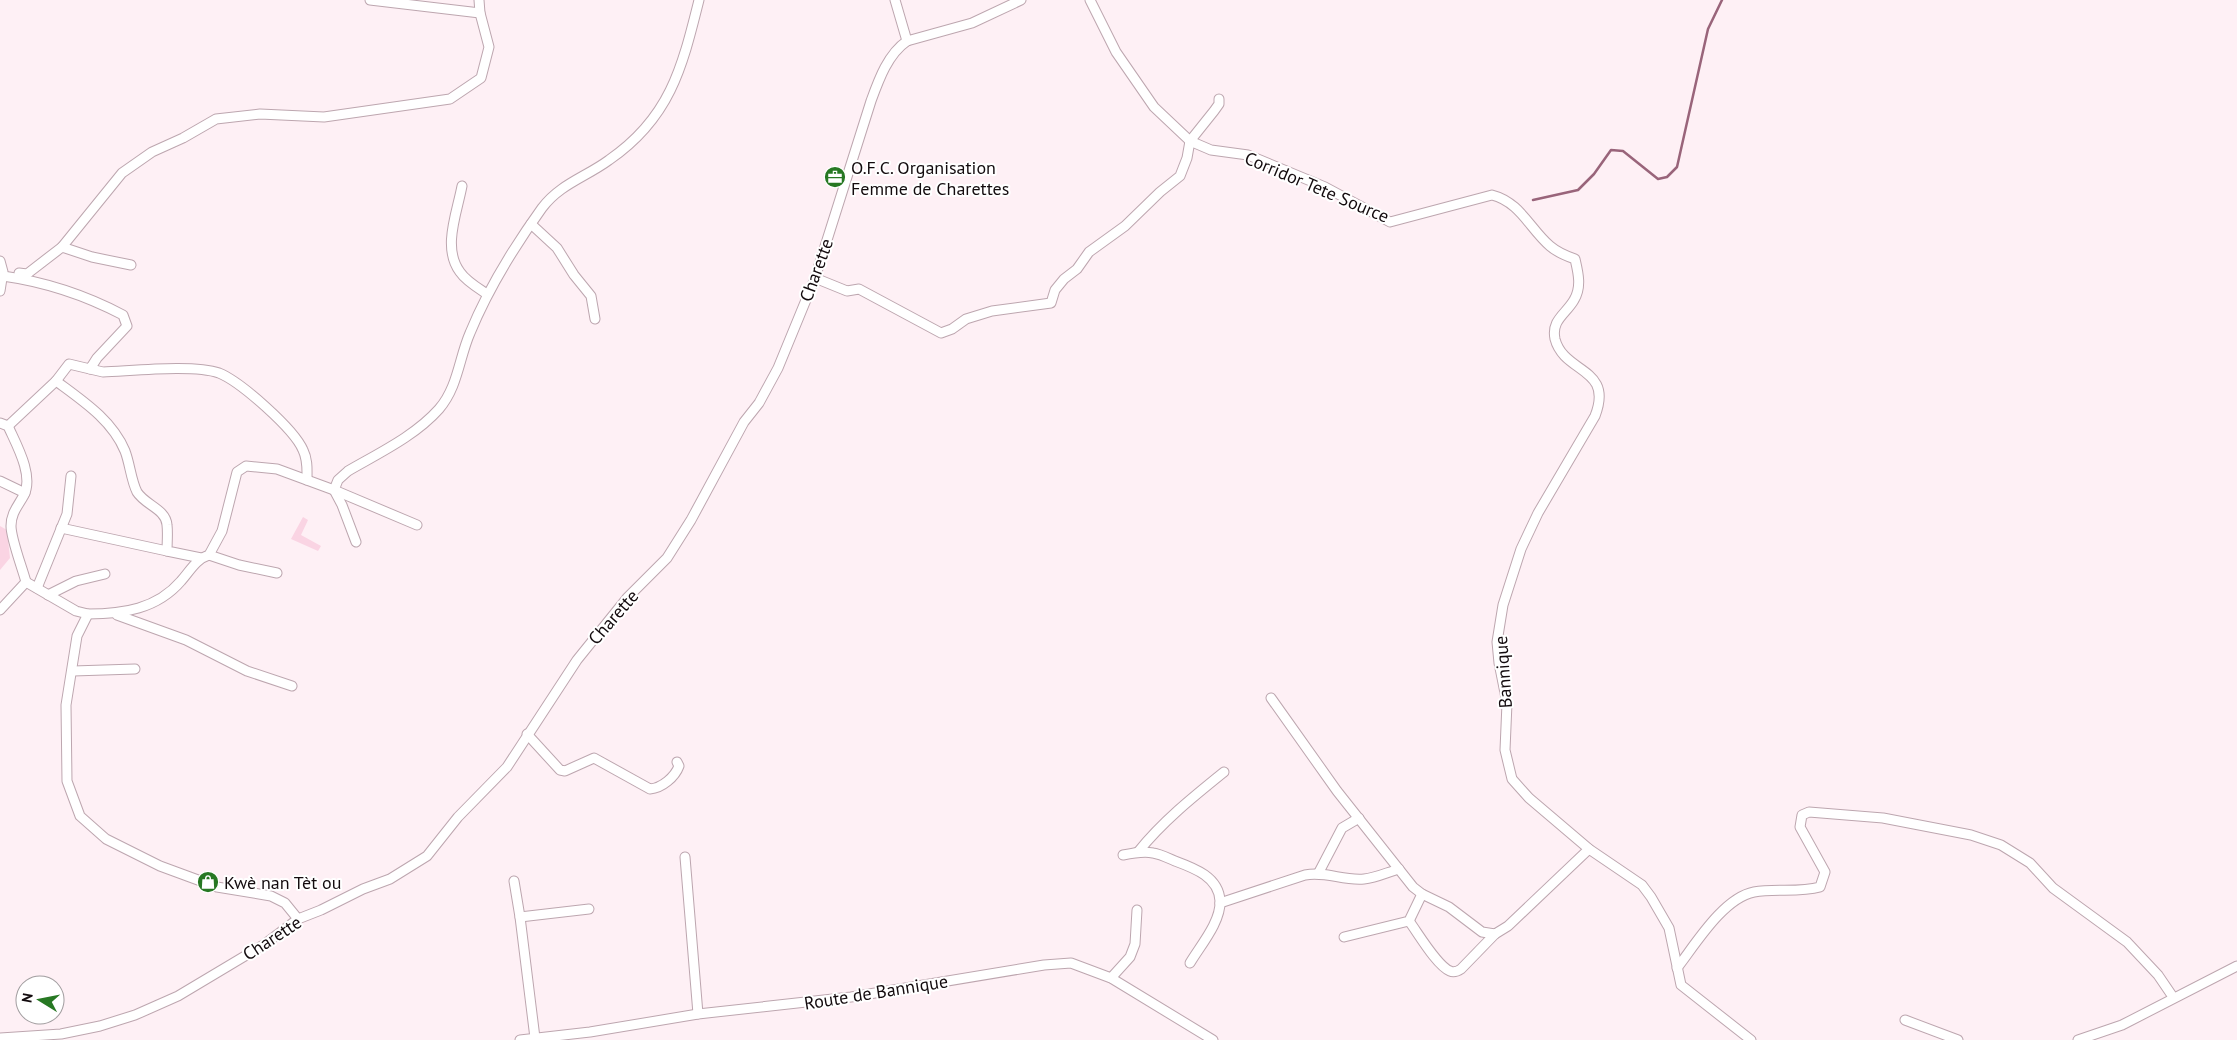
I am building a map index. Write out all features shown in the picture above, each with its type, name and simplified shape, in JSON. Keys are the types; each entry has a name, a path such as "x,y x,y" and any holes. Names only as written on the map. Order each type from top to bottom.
{"street":[{"path":"370,0 480,13"},
{"path":"3,274 28,274 62,247 122,173 152,152 216,119 260,114 324,117 450,99 481,78 489,47 480,13 479,0"},
{"path":"356,542 342,505 336,497 334,490 338,480 348,471 420,427 439,408 452,389 469,335 487,294 531,224 552,196 569,183 608,161 638,138 658,115 684,60 699,0"},
{"path":"895,0 907,41 972,23 1021,0"},
{"name":"Corridor Tete Source","path":"1090,0 1116,52 1154,107 1190,141 1211,150 1248,155 1325,187 1390,222 1492,195 1504,198 1523,215 1552,248 1574,259 1580,276"},
{"name":"Charette","path":"0,1038 62,1037 135,1014 178,996 265,944 298,919 363,889 390,879 427,856 458,817 507,767 577,660 628,598 667,558 691,520 744,422 758,403 778,368 815,278 874,93 892,57 899,46 907,41"},
{"path":"815,278 847,291 859,289 941,333 952,330 966,319 992,311 1052,303 1055,290 1076,269 1089,252 1125,226 1160,192 1180,176 1187,158 1190,141 1214,111 1219,99"},
{"path":"462,186 451,241 453,261 461,274 487,294"},
{"path":"531,224 557,248 574,275 591,296 594,319"},
{"path":"62,247 92,257 131,265"},
{"path":"0,261 3,274 0,291"},
{"path":"3,274 53,286 98,302 123,316 127,326 90,368"},
{"name":"Bannique","path":"1580,276 1575,298 1559,317 1554,328 1556,340 1563,352 1598,383 1601,396 1595,416 1538,513 1521,549 1504,605 1497,642 1507,703 1505,750 1512,779 1529,798 1589,849 1642,885 1652,897 1669,928 1681,985 1751,1040"},
{"path":"307,480 307,459 297,438 246,390 218,373 176,370 104,372 69,364 56,381 4,424 25,466 27,477 25,493 14,510 10,527 26,582 76,611 88,614 114,614 134,611 166,596 205,556 222,531 237,472 246,466 277,468 356,500 384,509 417,525"},
{"path":"56,381 99,414 118,436 139,494 148,504 165,516 167,523 167,551"},
{"path":"37,588 67,514 71,476"},
{"path":"0,481 25,493"},
{"path":"61,528 167,551 205,556 277,573"},
{"path":"48,595 76,581 105,574"},
{"path":"0,610 26,582"},
{"path":"88,614 78,636 66,705 67,781 80,816 106,839 160,866 217,887 271,896 285,902 298,919"},
{"path":"114,614 186,640 248,671 292,686"},
{"path":"73,671 135,669"},
{"path":"1271,698 1326,777 1399,869 1422,894 1449,907 1482,932 1495,934"},
{"path":"527,734 560,770 565,771 594,758 650,789 657,789 664,784 677,770 679,766 677,762"},
{"path":"1138,852 1180,808 1224,772"},
{"path":"1677,968 1727,906 1751,892 1820,887 1824,872 1800,827 1800,818 1809,812 1882,818 1971,835 2001,845 2030,863 2053,888 2127,942 2158,975 2173,997"},
{"path":"1319,872 1342,828 1358,818"},
{"path":"1409,920 1442,966 1451,972 1457,972 1495,934 1508,926 1589,849"},
{"path":"1122,855 1138,852 1154,853 1196,869 1209,878 1218,891 1220,903 1216,920 1190,962"},
{"path":"685,857 698,1014"},
{"path":"1220,903 1319,872 1340,877 1365,879 1399,869"},
{"path":"514,881 535,1038"},
{"path":"1344,936 1409,920 1422,894"},
{"path":"520,917 589,909"},
{"path":"1111,978 1130,957 1135,944 1137,914"},
{"name":"Route de Bannique","path":"520,1040 590,1032 698,1014 850,997 1044,965 1071,963 1111,978 1212,1040"},
{"path":"2078,1040 2122,1025 2173,997 2237,966"},
{"path":"1905,1020 1958,1040"}],"shaded area":[{"path":"303,517 308,520 301,535 321,546 318,551 291,539"},
{"path":"0,526 7,530 10,558 0,570"}],"waterway":[{"path":"1533,200 1578,190 1594,174 1611,150 1623,151 1658,179 1667,177 1677,167 1708,29 1722,0"}],"place":[{"name":"O.F.C. Organisation Femme de Charettes","path":"835,177"},
{"name":"Kwè nan Tèt ou","path":"208,882"}]}
